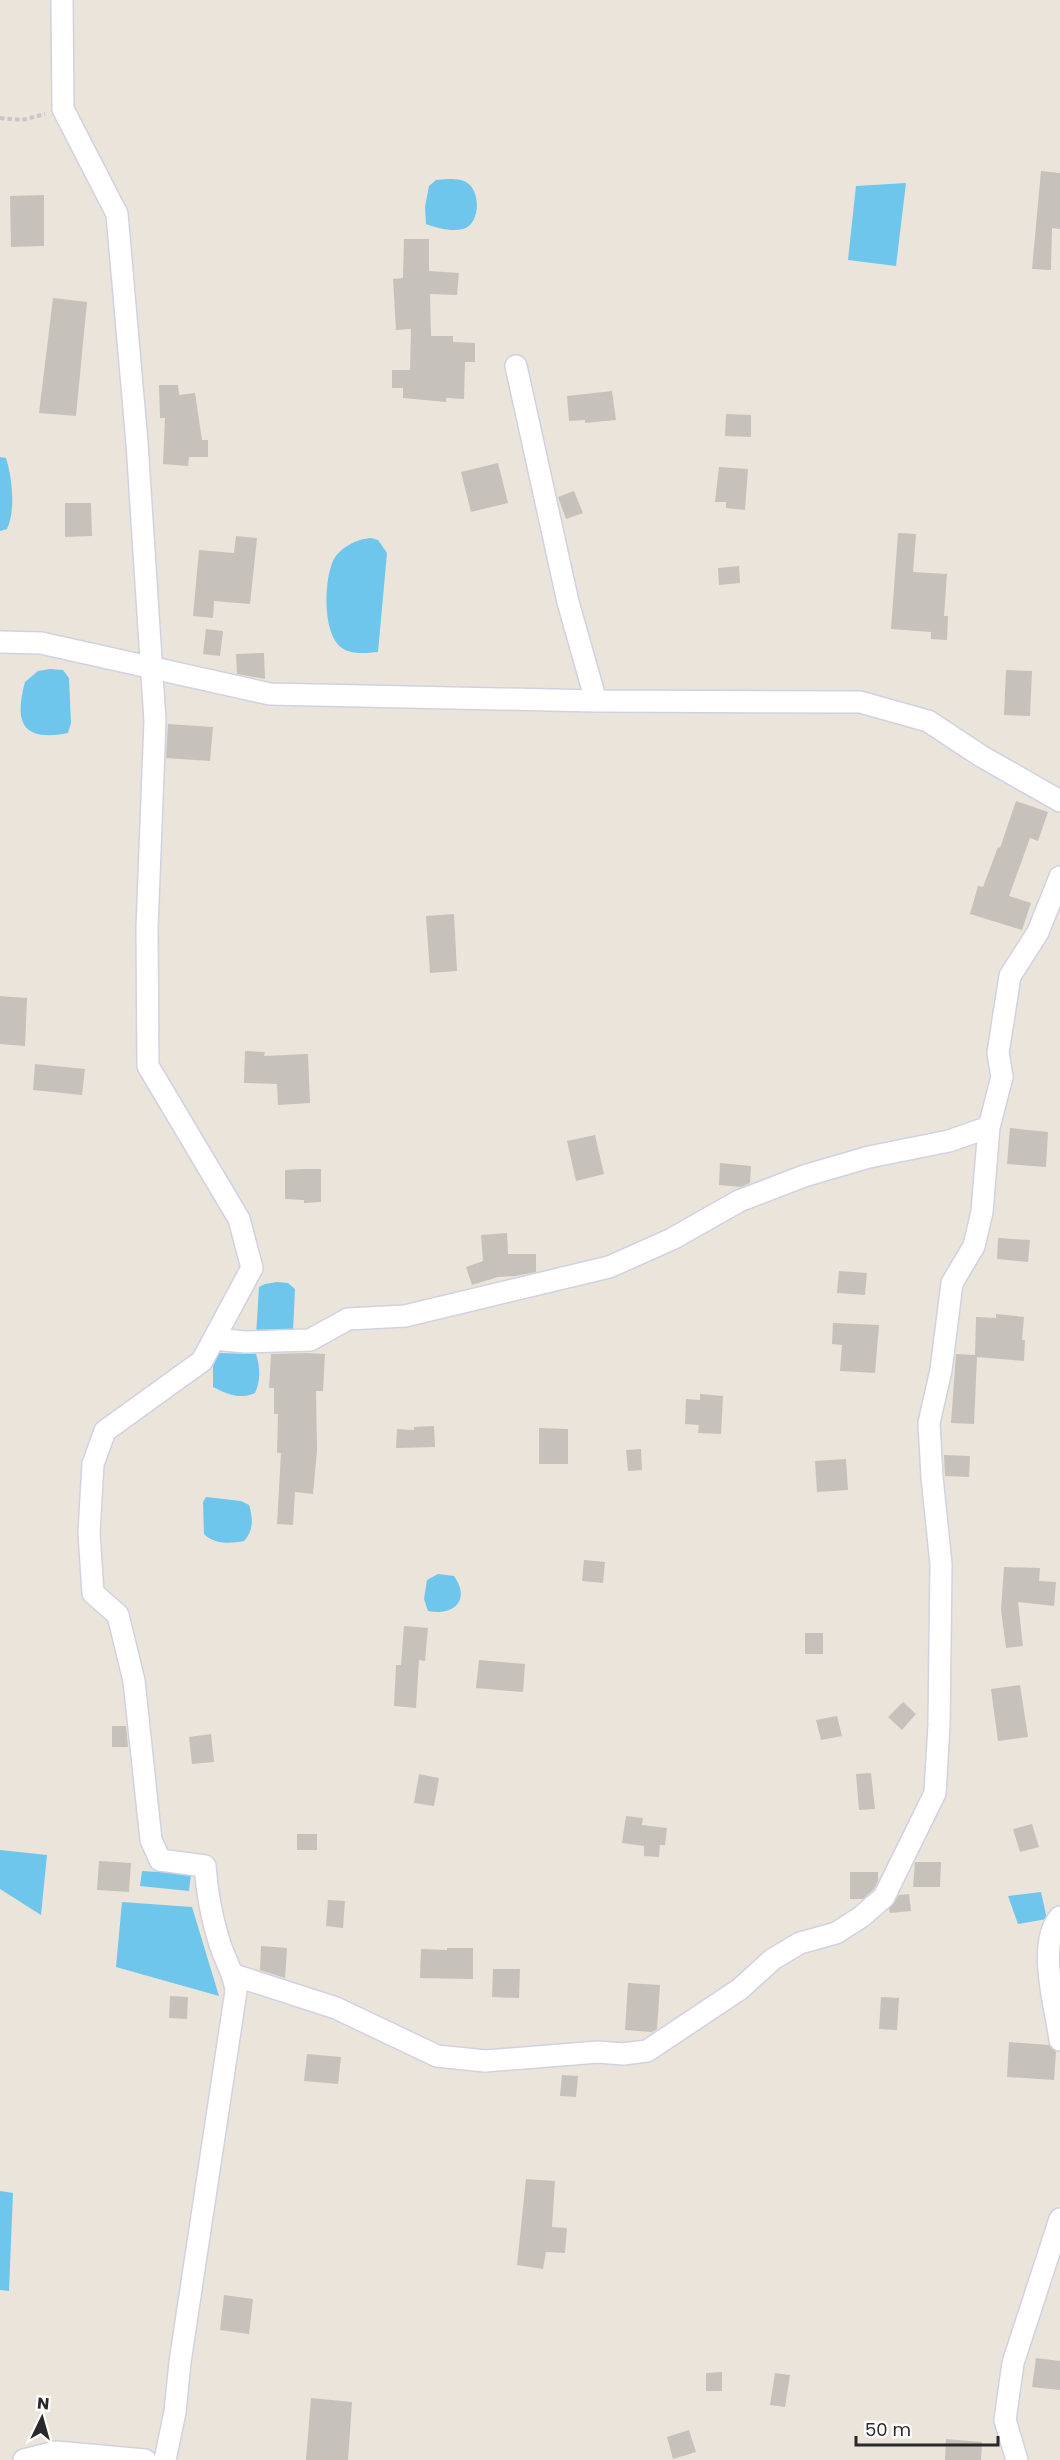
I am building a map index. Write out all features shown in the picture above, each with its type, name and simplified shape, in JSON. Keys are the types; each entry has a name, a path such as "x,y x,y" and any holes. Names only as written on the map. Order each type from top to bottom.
{"street":[{"path":"62,0 63,109 117,214 137,443 154,721 147,928 148,1066 239,1219 252,1268 202,1361 105,1431 93,1464 89,1533 93,1593 118,1615 134,1681 151,1840 160,1860 205,1866 211,1915 219,1944 234,1975 236,1991 180,2362 175,2412 165,2460"},
{"path":"516,366 568,602 596,701"},
{"path":"0,642 41,643 270,694 596,701 860,702 928,721 981,756 1060,801"},
{"path":"234,1975 336,2008 437,2056 485,2061 598,2052 623,2054 646,2050 740,1989 773,1959 800,1943 836,1933 861,1917 884,1897 935,1793 939,1714 941,1564 929,1423 941,1370 952,1283 974,1246 982,1212 989,1127 1002,1077 998,1053 1010,976 1038,932 1060,877"},
{"path":"214,1339 245,1342 310,1340 348,1319 405,1316 609,1268 672,1239 739,1201 804,1176 869,1157 949,1141 989,1127"},
{"path":"1060,1917 1049,1940 1050,1977 1060,2040"},
{"path":"1017,2460 1005,2420 1013,2363 1060,2219"},
{"path":"24,2460 56,2452 146,2460"}],"path":[{"path":"0,118 21,120 63,109"}],"water":[{"path":"436,180 464,181 471,186 474,192 476,214 469,226 463,229 449,230 426,224 425,207 429,186"},
{"path":"906,183 896,266 848,260 856,186"},
{"path":"0,457 6,458 12,503 7,529 0,531"},
{"path":"371,538 378,540 387,553 378,652 354,653 342,648 331,631 327,607 328,581 333,561 344,548 360,540"},
{"path":"63,670 69,678 71,723 68,733 40,735 31,732 25,726 21,709 22,696 25,682 38,671"},
{"path":"277,1282 288,1283 295,1289 293,1332 256,1336 259,1287"},
{"path":"217,1353 256,1354 259,1374 255,1393 238,1396 213,1387 213,1358"},
{"path":"206,1497 241,1501 249,1505 252,1524 250,1533 244,1541 222,1542 212,1540 204,1534 203,1502"},
{"path":"438,1574 454,1576 461,1592 460,1599 452,1608 445,1611 428,1611 424,1599 427,1580"},
{"path":"0,1850 47,1855 41,1915 0,1889"},
{"path":"142,1871 191,1874 189,1891 140,1886"},
{"path":"1041,1892 1047,1919 1018,1924 1008,1896"},
{"path":"122,1902 192,1907 219,1996 116,1967"},
{"path":"0,2191 13,2193 9,2291 0,2290"}],"building":[{"path":"1041,171 1060,173 1060,229 1052,228 1051,270 1032,269"},
{"path":"44,195 44,246 11,247 10,196"},
{"path":"404,239 429,239 429,271 459,273 457,295 430,294 431,336 453,336 453,342 475,343 475,362 465,362 464,399 446,398 446,402 403,398 403,388 392,388 392,370 410,370 411,329 396,330 393,279 403,278"},
{"path":"53,298 87,302 76,416 39,413"},
{"path":"159,385 178,385 179,395 195,393 202,440 208,440 208,457 189,457 188,466 163,464 165,418 160,418"},
{"path":"612,391 616,420 585,423 585,420 569,421 567,396"},
{"path":"726,414 751,415 751,437 725,436"},
{"path":"498,463 508,503 471,512 461,472"},
{"path":"719,467 748,469 745,510 726,508 726,502 715,502"},
{"path":"574,491 583,513 566,519 558,497"},
{"path":"65,503 91,503 92,536 65,537"},
{"path":"898,533 916,534 913,572 947,574 944,616 948,616 947,640 931,639 931,632 891,629"},
{"path":"236,536 257,538 250,604 214,601 213,618 193,616 199,550 234,553"},
{"path":"739,566 740,583 719,585 718,568"},
{"path":"206,629 223,631 220,656 203,654"},
{"path":"264,653 265,679 237,674 236,654"},
{"path":"1006,670 1032,671 1030,716 1004,715"},
{"path":"168,724 213,727 210,761 166,758"},
{"path":"1016,801 1048,812 1038,841 1030,838 1009,896 1031,903 1022,930 970,914 978,886 983,887 998,847 1000,848"},
{"path":"454,914 457,971 430,973 426,916"},
{"path":"0,996 27,998 25,1046 0,1044"},
{"path":"245,1051 265,1052 264,1056 308,1054 310,1103 278,1105 277,1084 244,1083"},
{"path":"35,1064 85,1069 82,1095 33,1090"},
{"path":"1010,1128 1048,1132 1046,1167 1007,1164"},
{"path":"595,1135 604,1174 576,1181 567,1141"},
{"path":"720,1163 751,1166 750,1183 741,1187 719,1185"},
{"path":"321,1169 321,1202 304,1203 304,1200 285,1199 285,1170"},
{"path":"507,1233 508,1254 536,1254 536,1272 498,1277 472,1285 466,1267 483,1261 481,1235"},
{"path":"998,1238 1030,1240 1028,1262 997,1259"},
{"path":"839,1271 867,1273 865,1295 837,1293"},
{"path":"996,1314 1024,1317 1022,1340 1025,1340 1024,1361 977,1357 974,1424 951,1423 956,1354 975,1355 976,1317 996,1318"},
{"path":"833,1323 879,1325 875,1373 840,1371 842,1345 832,1344"},
{"path":"271,1354 325,1354 323,1391 316,1391 317,1451 313,1494 295,1492 293,1525 277,1524 281,1453 277,1453 278,1414 274,1414 274,1388 269,1388"},
{"path":"700,1394 723,1396 721,1434 698,1433 699,1425 685,1424 686,1399 700,1400"},
{"path":"434,1426 435,1447 396,1448 397,1429 414,1430 414,1427"},
{"path":"539,1428 568,1429 568,1464 539,1464"},
{"path":"641,1449 642,1470 628,1471 626,1450"},
{"path":"944,1455 970,1456 969,1477 945,1476"},
{"path":"846,1459 848,1490 817,1492 815,1461"},
{"path":"584,1560 605,1562 603,1583 582,1581"},
{"path":"1004,1567 1040,1568 1039,1581 1056,1582 1054,1606 1018,1602 1023,1646 1006,1648 1001,1610"},
{"path":"404,1626 428,1628 425,1661 419,1660 416,1708 394,1706 396,1665 401,1665"},
{"path":"805,1633 823,1633 823,1654 805,1654"},
{"path":"479,1660 525,1664 523,1692 476,1688"},
{"path":"1020,1685 1028,1737 998,1741 991,1689"},
{"path":"903,1702 916,1714 902,1730 888,1717"},
{"path":"837,1716 842,1736 821,1740 816,1720"},
{"path":"112,1726 126,1726 128,1747 112,1747"},
{"path":"211,1734 214,1762 192,1764 189,1737"},
{"path":"871,1773 875,1809 859,1810 856,1774"},
{"path":"419,1774 439,1778 434,1806 414,1803"},
{"path":"626,1816 643,1818 642,1825 667,1828 665,1845 660,1845 659,1857 644,1856 644,1846 622,1843"},
{"path":"1032,1824 1039,1847 1020,1852 1013,1829"},
{"path":"297,1834 317,1834 317,1850 297,1850"},
{"path":"99,1861 131,1863 129,1892 97,1890"},
{"path":"915,1862 941,1862 940,1887 913,1887"},
{"path":"850,1872 878,1872 878,1881 874,1889 863,1899 850,1899"},
{"path":"909,1894 911,1911 890,1913 889,1909 899,1895"},
{"path":"328,1900 345,1901 343,1928 326,1926"},
{"path":"261,1946 287,1948 285,1978 260,1970"},
{"path":"447,1948 473,1948 473,1979 420,1978 421,1949 447,1950"},
{"path":"493,1969 520,1969 519,1998 492,1997"},
{"path":"628,1983 660,1985 657,2029 652,2032 625,2030"},
{"path":"170,1996 188,1997 187,2019 169,2018"},
{"path":"881,1997 899,1998 897,2030 879,2029"},
{"path":"1009,2042 1049,2045 1056,2052 1054,2080 1007,2077"},
{"path":"307,2054 341,2057 338,2084 304,2081"},
{"path":"562,2075 578,2076 576,2097 560,2096"},
{"path":"526,2179 555,2181 552,2227 567,2228 565,2253 546,2252 543,2269 517,2265"},
{"path":"224,2295 253,2299 249,2334 220,2330"},
{"path":"1036,2358 1060,2361 1060,2390 1032,2387"},
{"path":"722,2372 722,2391 706,2391 706,2373"},
{"path":"775,2373 790,2375 785,2407 770,2405"},
{"path":"311,2398 352,2402 348,2460 306,2460"},
{"path":"689,2430 696,2452 673,2459 667,2437"},
{"path":"946,2439 982,2442 981,2460 945,2460"}]}
